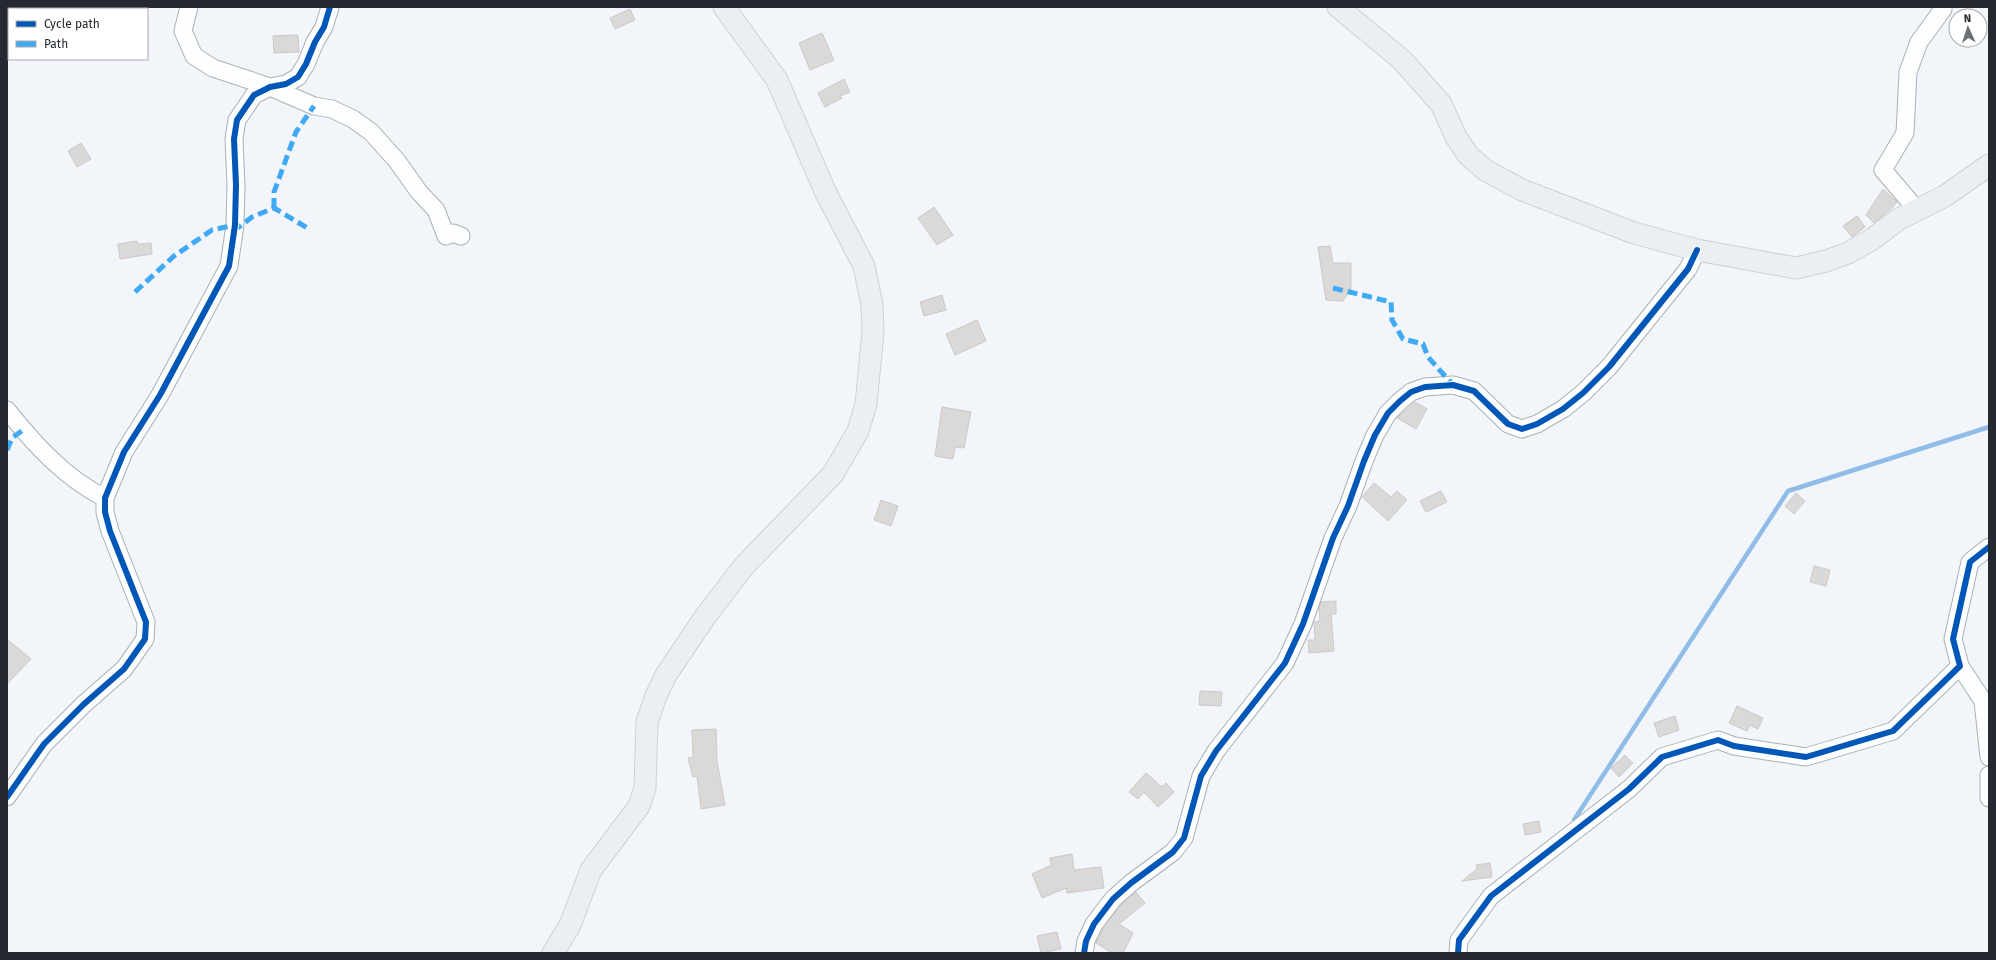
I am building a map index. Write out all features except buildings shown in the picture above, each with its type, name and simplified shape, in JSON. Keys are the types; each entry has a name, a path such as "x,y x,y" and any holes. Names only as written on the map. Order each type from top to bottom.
{"main road":[{"path":"553,953 570,925 591,870 639,806 645,788 647,722 656,696 666,675 705,617 744,566 833,474 858,431 866,404 873,332 872,305 864,266 825,191 777,80 724,7"},
{"path":"1338,7 1402,60 1441,104 1456,137 1468,155 1485,170 1522,190 1634,233 1697,250 1796,268 1826,261 1848,253 1871,240 1899,220 1945,196 1989,164"}],"street":[{"path":"189,7 183,31 194,56 213,68 270,87 314,106 332,109 353,119 371,132 397,161 419,192 436,210 446,236 453,233 461,236"},
{"path":"7,797 44,744 84,704 124,669 146,639 146,622 110,532 105,512 105,498 124,452 160,395 229,266 236,219 235,129 237,120 244,108 254,96 270,87 286,84 298,77 324,27 330,7"},
{"path":"1917,210 1883,170 1905,133 1908,72 1919,42 1943,10 1942,7"},
{"path":"1084,953 1086,941 1094,924 1113,899 1131,883 1173,852 1184,838 1201,776 1216,751 1285,663 1302,624 1333,538 1348,506 1364,461 1375,435 1388,413 1411,392 1425,387 1453,385 1474,391 1508,424 1522,429 1536,424 1563,409 1583,393 1609,367 1688,269 1697,250"},
{"path":"7,410 38,446 88,489 105,498"},
{"path":"1989,547 1970,562 1953,639 1960,666 1983,701 1989,757"},
{"path":"1458,953 1459,940 1492,896 1629,789 1662,757 1718,740 1734,746 1806,757 1885,734 1892,731 1960,666"},
{"path":"1989,775 1989,798"}],"waterway":[{"path":"1574,820 1788,491 1989,427"}],"marked path":[{"path":"274,208 274,192 296,132 314,106"},
{"path":"135,292 174,256 212,230 235,225 239,227 252,217 274,208 309,229"},
{"path":"1333,288 1391,302 1392,320 1403,339 1423,344 1428,357 1453,385"},
{"path":"7,450 12,438 23,430"}],"cycle path":[{"path":"7,797 44,744 84,704 124,669 145,639 146,622 110,531 105,512 105,498 124,452 160,395 229,266 235,225 236,185 234,139 237,120 254,95 270,87 286,84 298,77 324,27 330,7"},
{"path":"1084,953 1086,941 1094,924 1113,899 1131,883 1173,852 1184,838 1201,776 1216,751 1285,663 1303,624 1333,538 1348,506 1364,461 1375,435 1388,413 1411,392 1425,387 1453,385 1474,391 1508,424 1522,429 1537,424 1563,409 1583,393 1609,367 1688,269 1697,250"},
{"path":"1458,953 1459,940 1491,896 1629,789 1662,757 1718,740 1734,746 1806,757 1893,731 1960,666 1953,639 1970,562 1989,547"}]}
